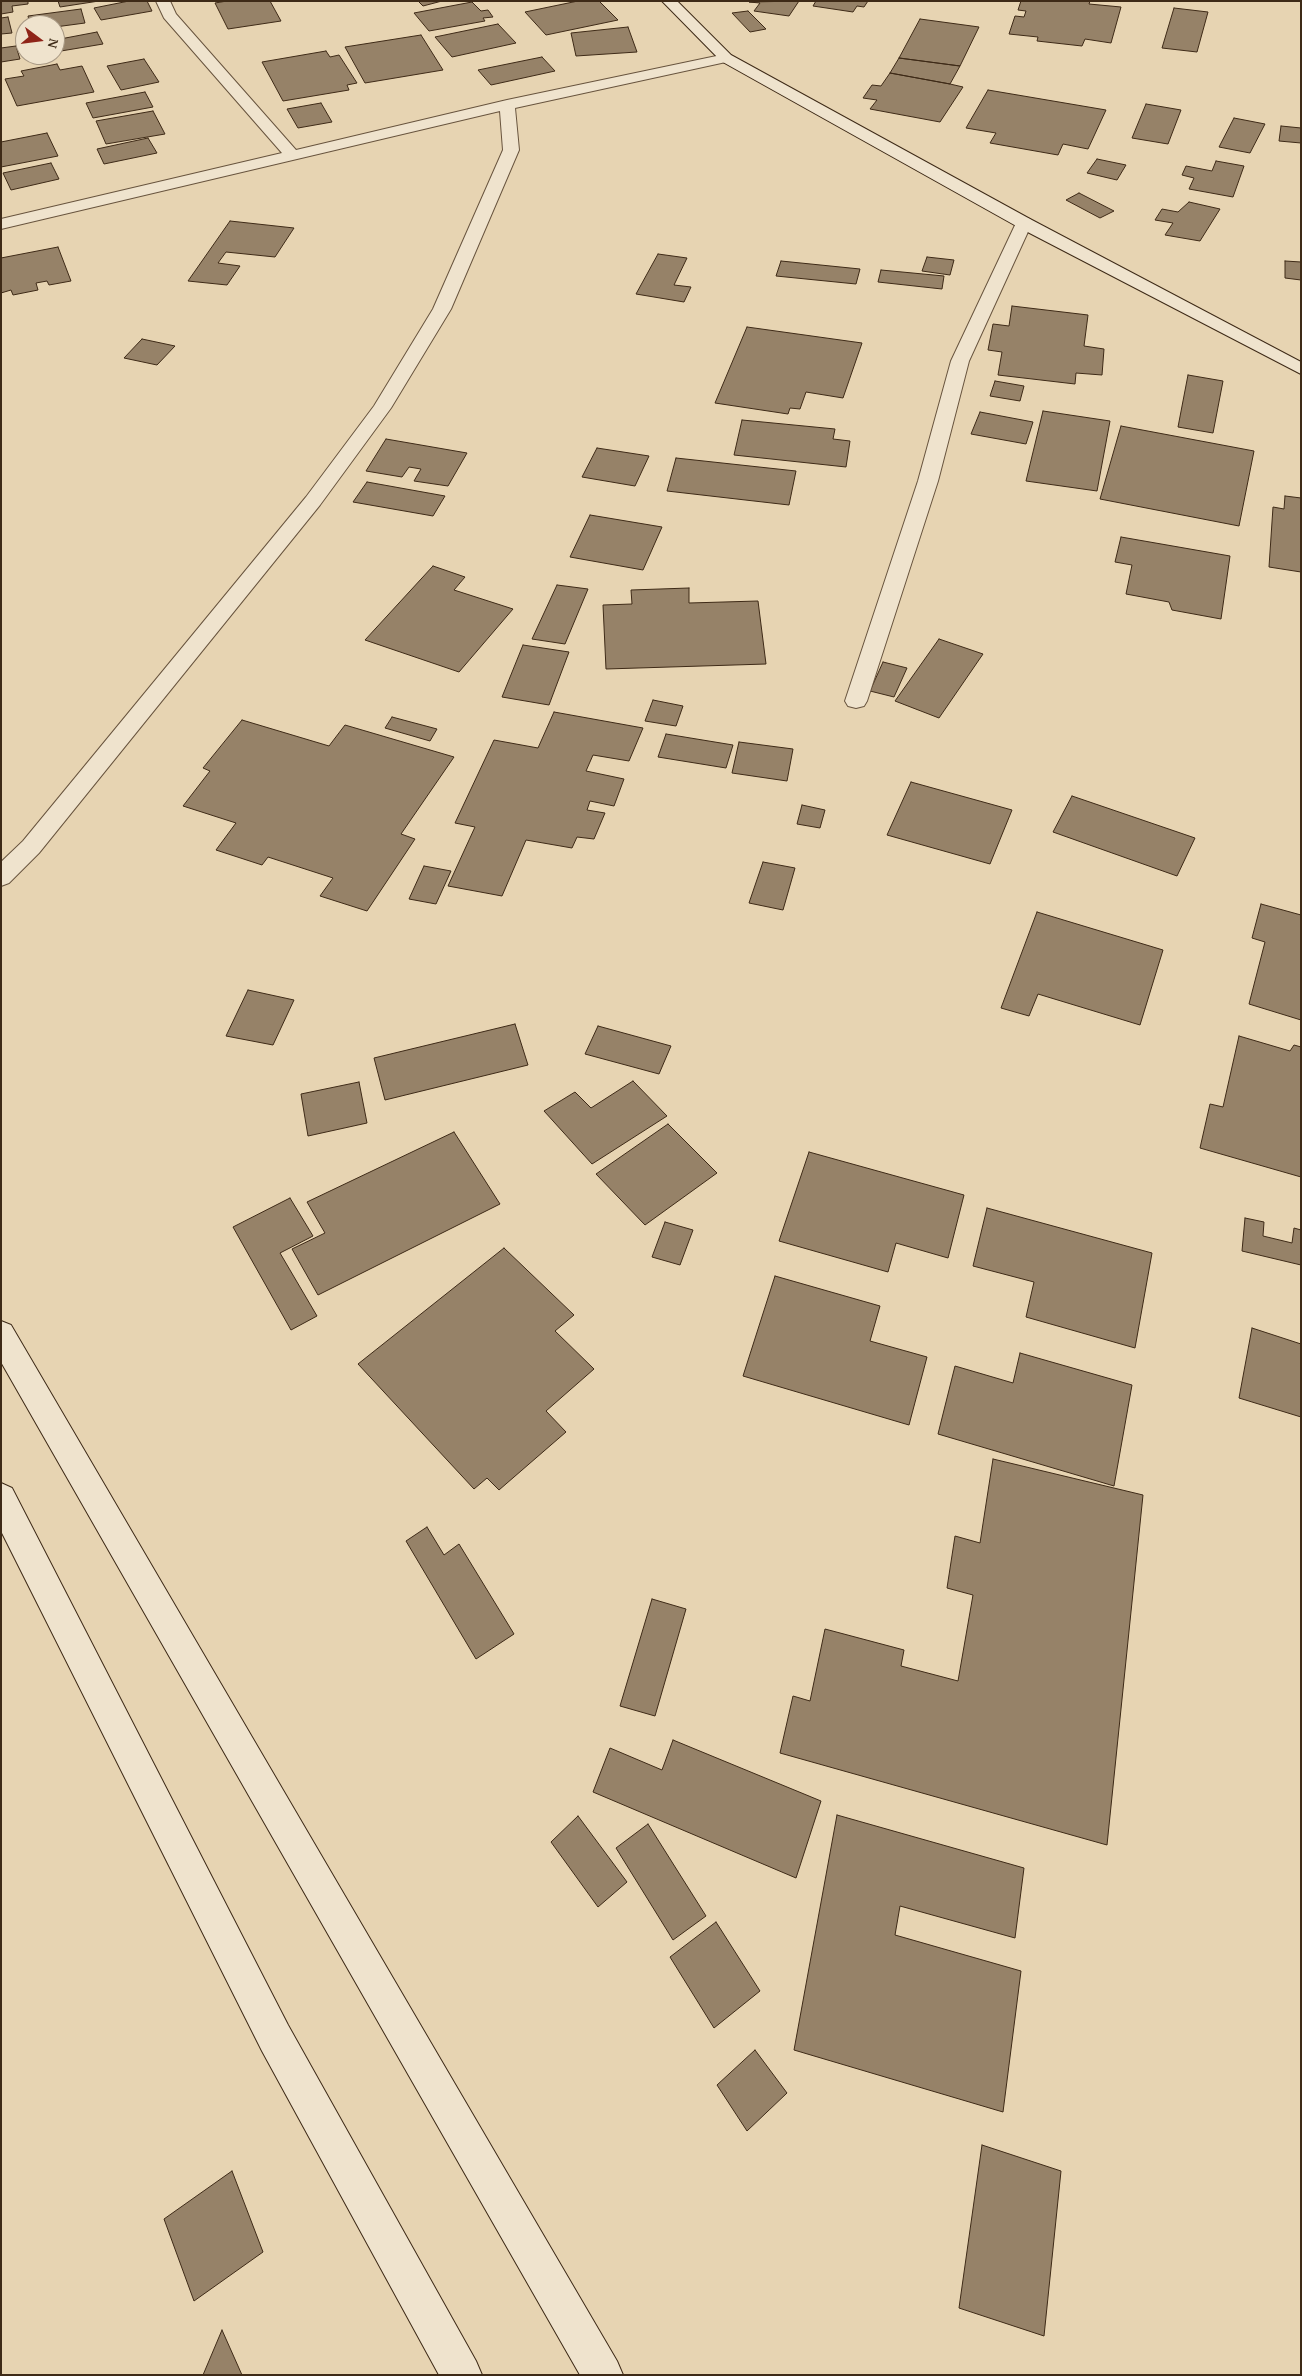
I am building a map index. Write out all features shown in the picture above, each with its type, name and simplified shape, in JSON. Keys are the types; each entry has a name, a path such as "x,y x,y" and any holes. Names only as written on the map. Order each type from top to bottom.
{"street":[{"path":"163,1 169,15 292,155"},
{"path":"669,1 726,58 1024,223 1301,369"},
{"path":"1,224 507,104 726,58"},
{"path":"1,877 31,847 307,508 382,408 442,309 511,150 507,104"},
{"path":"856,701 928,481 960,361 1024,223"},
{"path":"1,1334 603,2375"},
{"path":"1,1498 275,2038 462,2375"}],"building":[{"path":"1,1 28,1 28,4 12,6 13,12 1,14"},
{"path":"58,1 99,1 60,7"},
{"path":"129,1 147,1 152,11 101,20 94,8"},
{"path":"227,1 270,1 281,21 228,29 215,3"},
{"path":"418,1 442,1 423,6"},
{"path":"578,1 599,1 618,20 546,35 525,12"},
{"path":"799,1 789,16 754,11 760,3 749,2"},
{"path":"816,1 868,1 864,7 857,6 853,12 813,6"},
{"path":"1021,1 1090,1 1089,4 1121,7 1111,43 1085,39 1082,46 1037,41 1038,37 1009,34 1015,16 1024,17 1026,11 1018,10"},
{"path":"472,2 481,11 488,10 493,17 483,18 485,21 429,31 414,13"},
{"path":"1174,8 1208,12 1197,52 1162,48"},
{"path":"81,9 85,23 65,26 65,15 36,15"},
{"path":"748,11 766,29 750,32 732,13"},
{"path":"8,17 12,33 1,34 1,18"},
{"path":"920,19 979,27 960,66 899,58"},
{"path":"498,24 516,43 452,57 435,37"},
{"path":"628,27 637,52 576,56 571,33"},
{"path":"97,32 103,44 65,50 65,38"},
{"path":"421,35 443,70 365,83 345,47"},
{"path":"15,46 15,60 1,62 1,48"},
{"path":"326,51 330,57 339,55 357,83 347,85 349,90 283,101 262,62"},
{"path":"542,57 555,71 491,85 478,70"},
{"path":"899,58 960,66 950,84 890,73"},
{"path":"144,59 159,82 121,90 107,66"},
{"path":"52,65 58,65 60,70 82,66 94,92 17,106 5,79 24,76 21,71"},
{"path":"890,73 963,87 940,122 870,109 877,100 863,98 872,85 881,86"},
{"path":"988,90 1106,110 1088,149 1063,144 1058,155 990,143 996,133 966,128"},
{"path":"145,92 153,107 93,118 86,103"},
{"path":"321,103 332,122 298,128 287,109"},
{"path":"1146,104 1181,110 1168,144 1132,138"},
{"path":"153,111 165,134 106,144 96,121"},
{"path":"1234,118 1265,124 1250,153 1219,147"},
{"path":"1281,126 1301,128 1301,143 1279,141"},
{"path":"47,133 58,156 1,167 1,142"},
{"path":"148,138 157,153 104,164 97,149"},
{"path":"1097,159 1126,165 1117,180 1087,173"},
{"path":"1216,161 1244,166 1233,197 1189,189 1194,178 1182,175 1186,166 1212,171"},
{"path":"51,163 59,179 11,190 3,173"},
{"path":"1079,193 1114,211 1100,218 1066,200"},
{"path":"1189,202 1220,209 1200,241 1165,235 1173,223 1155,220 1162,209 1178,212"},
{"path":"230,221 294,228 275,257 226,252 218,263 240,266 227,285 188,281"},
{"path":"58,247 71,281 49,285 47,281 36,283 38,290 13,295 11,290 1,293 1,258"},
{"path":"658,254 687,258 674,285 691,287 684,302 636,294"},
{"path":"927,257 954,260 950,275 922,271"},
{"path":"781,261 860,269 856,284 776,276"},
{"path":"1285,261 1301,262 1301,280 1285,278"},
{"path":"881,270 944,276 942,289 878,282"},
{"path":"1012,306 1088,315 1084,346 1104,349 1102,375 1076,373 1075,384 998,375 1002,352 988,350 993,324 1009,326"},
{"path":"747,327 862,343 843,398 806,392 800,409 790,408 788,414 715,403"},
{"path":"142,339 175,346 157,365 124,358"},
{"path":"1188,375 1223,381 1213,433 1178,427"},
{"path":"995,381 1024,386 1020,401 990,396"},
{"path":"1043,411 1110,421 1097,491 1026,481"},
{"path":"980,412 1033,422 1026,444 971,434"},
{"path":"742,420 835,429 833,439 850,441 846,467 734,455"},
{"path":"1121,426 1254,451 1239,526 1100,499"},
{"path":"386,439 467,453 448,486 414,481 421,469 409,467 402,477 366,471"},
{"path":"597,448 649,456 635,486 582,477"},
{"path":"676,458 796,471 789,505 667,491"},
{"path":"367,482 445,496 433,516 353,502"},
{"path":"1285,496 1301,498 1301,572 1269,567 1273,507 1284,509"},
{"path":"590,515 662,527 643,570 570,557"},
{"path":"1121,537 1230,556 1221,619 1172,610 1169,602 1126,594 1132,565 1115,562"},
{"path":"433,566 465,577 454,590 513,609 459,672 365,640"},
{"path":"557,585 588,589 565,644 532,639"},
{"path":"689,588 689,603 758,601 766,664 606,669 603,605 632,604 631,590"},
{"path":"939,639 983,654 939,718 895,701"},
{"path":"523,645 569,652 549,705 502,697"},
{"path":"883,662 907,668 894,697 870,691"},
{"path":"653,700 683,706 676,726 645,721"},
{"path":"554,712 643,728 629,761 593,755 586,771 624,779 614,806 590,801 587,810 605,813 594,839 577,837 572,848 526,840 502,896 448,886 475,827 455,823 494,740 538,748"},
{"path":"392,717 437,729 430,741 385,728"},
{"path":"242,720 329,746 345,725 454,757 401,834 415,839 367,911 320,896 333,878 268,857 262,865 216,850 236,823 183,806 210,771 203,768"},
{"path":"666,734 733,745 726,768 658,757"},
{"path":"739,742 793,749 787,781 732,773"},
{"path":"911,782 1012,810 990,864 887,835"},
{"path":"1072,796 1195,838 1177,876 1053,832"},
{"path":"802,805 825,810 820,828 797,824"},
{"path":"763,862 795,868 783,910 749,903"},
{"path":"424,866 451,871 436,904 409,899"},
{"path":"1261,904 1301,915 1301,1020 1249,1004 1265,942 1252,938"},
{"path":"1037,912 1163,950 1140,1025 1038,994 1029,1016 1001,1008"},
{"path":"248,990 294,1000 273,1045 226,1036"},
{"path":"515,1024 528,1065 385,1100 374,1058"},
{"path":"598,1026 671,1046 659,1074 585,1054"},
{"path":"1239,1036 1290,1051 1294,1045 1301,1047 1301,1177 1200,1148 1210,1104 1223,1107"},
{"path":"633,1081 667,1116 592,1164 544,1111 575,1092 591,1108"},
{"path":"359,1082 367,1123 308,1136 301,1094"},
{"path":"668,1124 717,1173 645,1225 596,1174"},
{"path":"454,1132 500,1204 318,1295 292,1249 325,1233 307,1202"},
{"path":"809,1152 964,1195 948,1258 896,1243 888,1272 779,1241"},
{"path":"290,1198 313,1236 280,1253 317,1316 291,1330 233,1227"},
{"path":"987,1208 1152,1253 1135,1348 1026,1317 1034,1282 973,1266"},
{"path":"1245,1218 1264,1222 1263,1236 1292,1243 1294,1228 1301,1230 1301,1265 1242,1251"},
{"path":"665,1222 693,1230 680,1265 652,1257"},
{"path":"504,1248 574,1315 555,1331 594,1369 546,1411 566,1432 499,1490 487,1478 474,1489 358,1364"},
{"path":"775,1276 880,1306 870,1341 927,1357 909,1425 743,1376"},
{"path":"1252,1328 1301,1344 1301,1417 1239,1398"},
{"path":"1020,1353 1132,1385 1114,1486 938,1434 955,1366 1013,1383"},
{"path":"993,1459 1143,1495 1107,1845 780,1753 793,1696 810,1701 825,1629 904,1650 901,1666 958,1681 973,1595 947,1588 955,1536 980,1543"},
{"path":"427,1527 444,1555 459,1544 514,1634 476,1659 406,1541"},
{"path":"652,1599 686,1609 655,1716 620,1706"},
{"path":"673,1740 821,1801 796,1878 593,1792 610,1748 662,1770"},
{"path":"837,1815 1024,1868 1015,1938 900,1906 895,1935 1021,1971 1003,2112 794,2050"},
{"path":"578,1816 627,1882 598,1907 551,1842"},
{"path":"648,1824 706,1916 673,1940 616,1848"},
{"path":"716,1922 760,1991 714,2028 670,1957"},
{"path":"755,2050 787,2093 747,2131 717,2085"},
{"path":"982,2145 1061,2171 1044,2336 959,2308"},
{"path":"232,2171 263,2252 194,2301 164,2219"},
{"path":"222,2330 242,2375 203,2375"}]}
